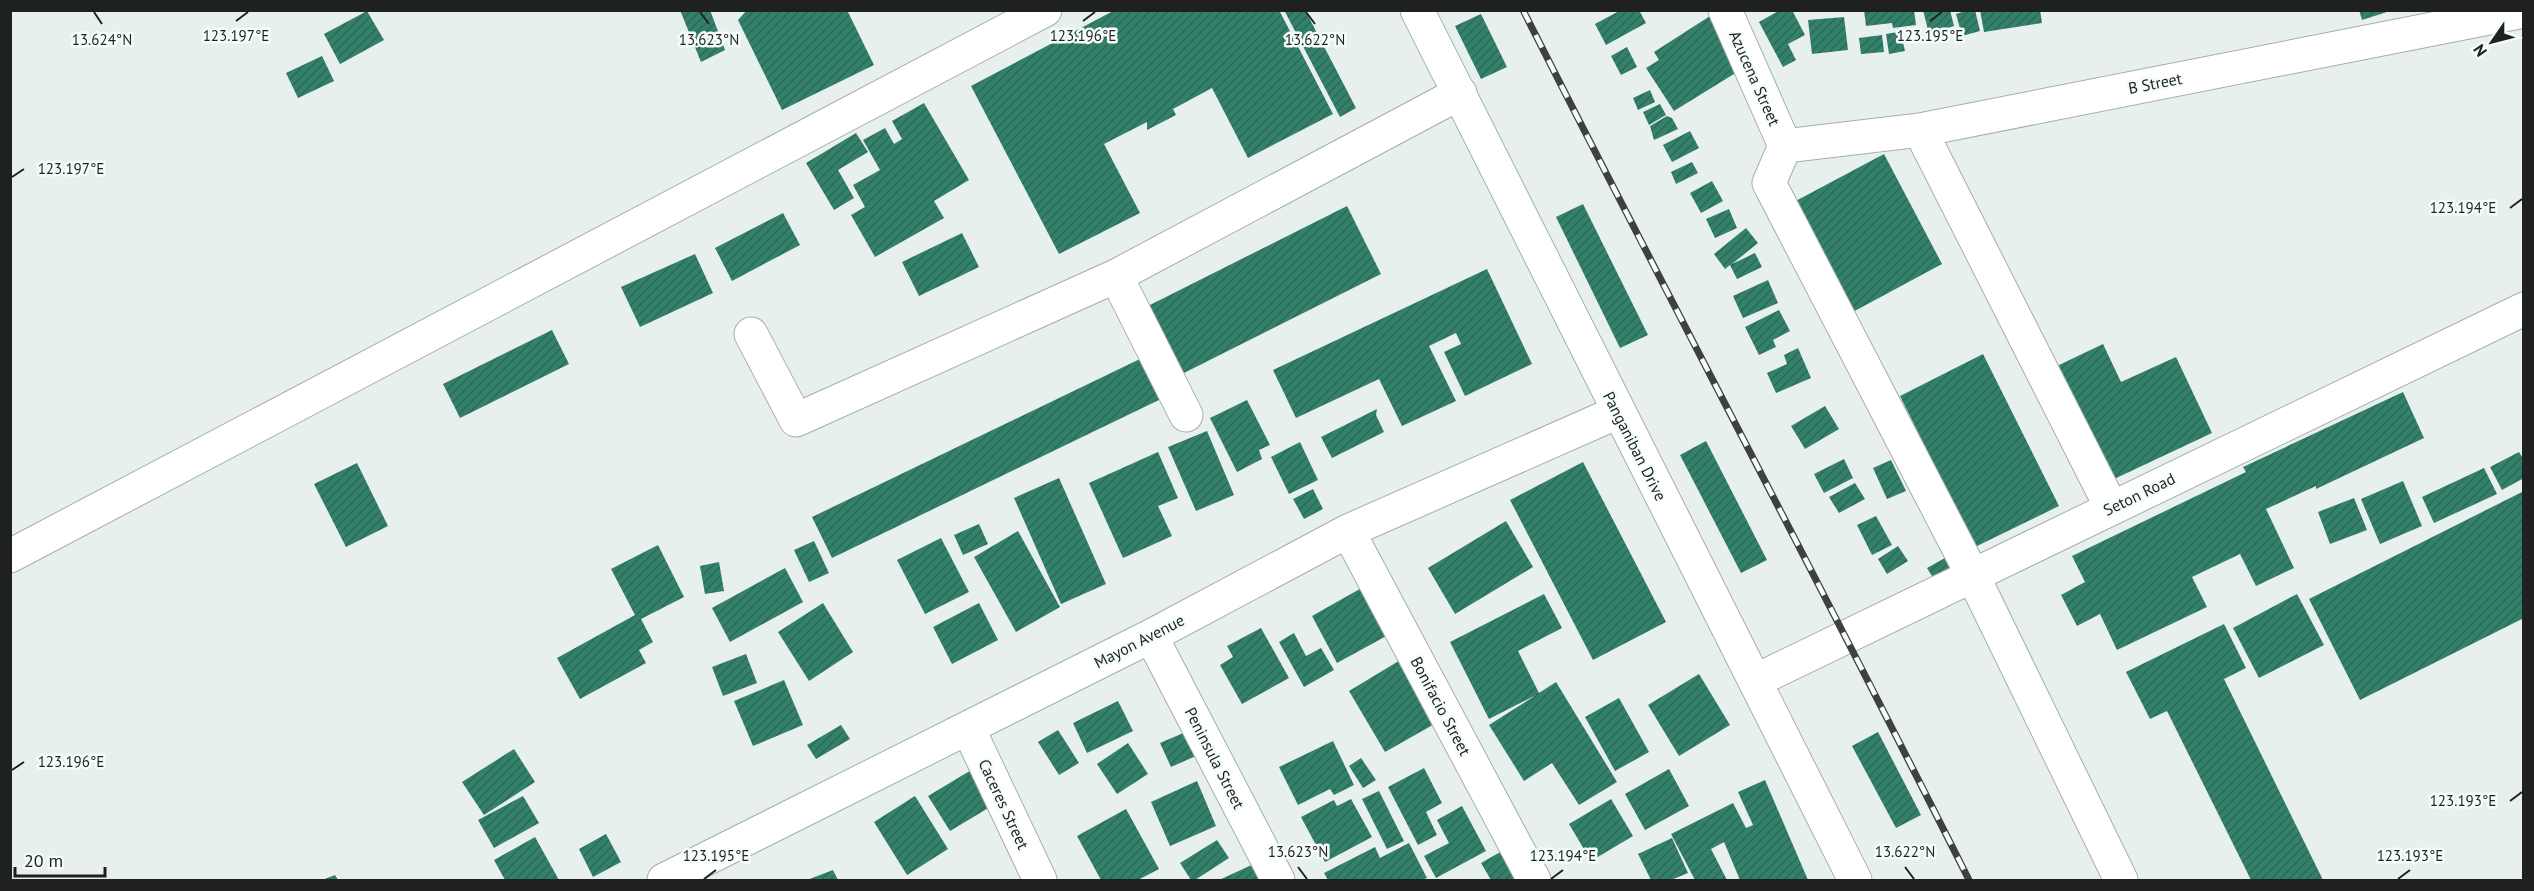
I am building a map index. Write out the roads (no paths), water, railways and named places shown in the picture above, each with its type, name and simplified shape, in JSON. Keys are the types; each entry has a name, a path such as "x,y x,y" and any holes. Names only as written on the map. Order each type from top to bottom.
{"street":[{"path":"10,556 1045,10"},
{"name":"Panganiban Drive","path":"1417,10 1855,880"},
{"name":"Azucena Street","path":"1725,10 1785,146"},
{"name":"B Street","path":"1785,146 1920,130 2523,11"},
{"path":"751,334 796,420 1116,276 1460,93"},
{"path":"1920,130 2110,507"},
{"path":"1785,146 1769,183 1972,574 2121,880"},
{"path":"1116,276 1186,415"},
{"name":"Seton Road","path":"1755,681 2110,507 2523,309"},
{"name":"Mayon Avenue","path":"664,880 1151,636 1348,531 1618,412"},
{"name":"Bonifacio Street","path":"1348,531 1534,880"},
{"name":"Peninsula Street","path":"1151,636 1278,880"},
{"name":"Caceres Street","path":"968,728 1040,880"}],"railway":[{"path":"1523,10 1969,880"}]}
